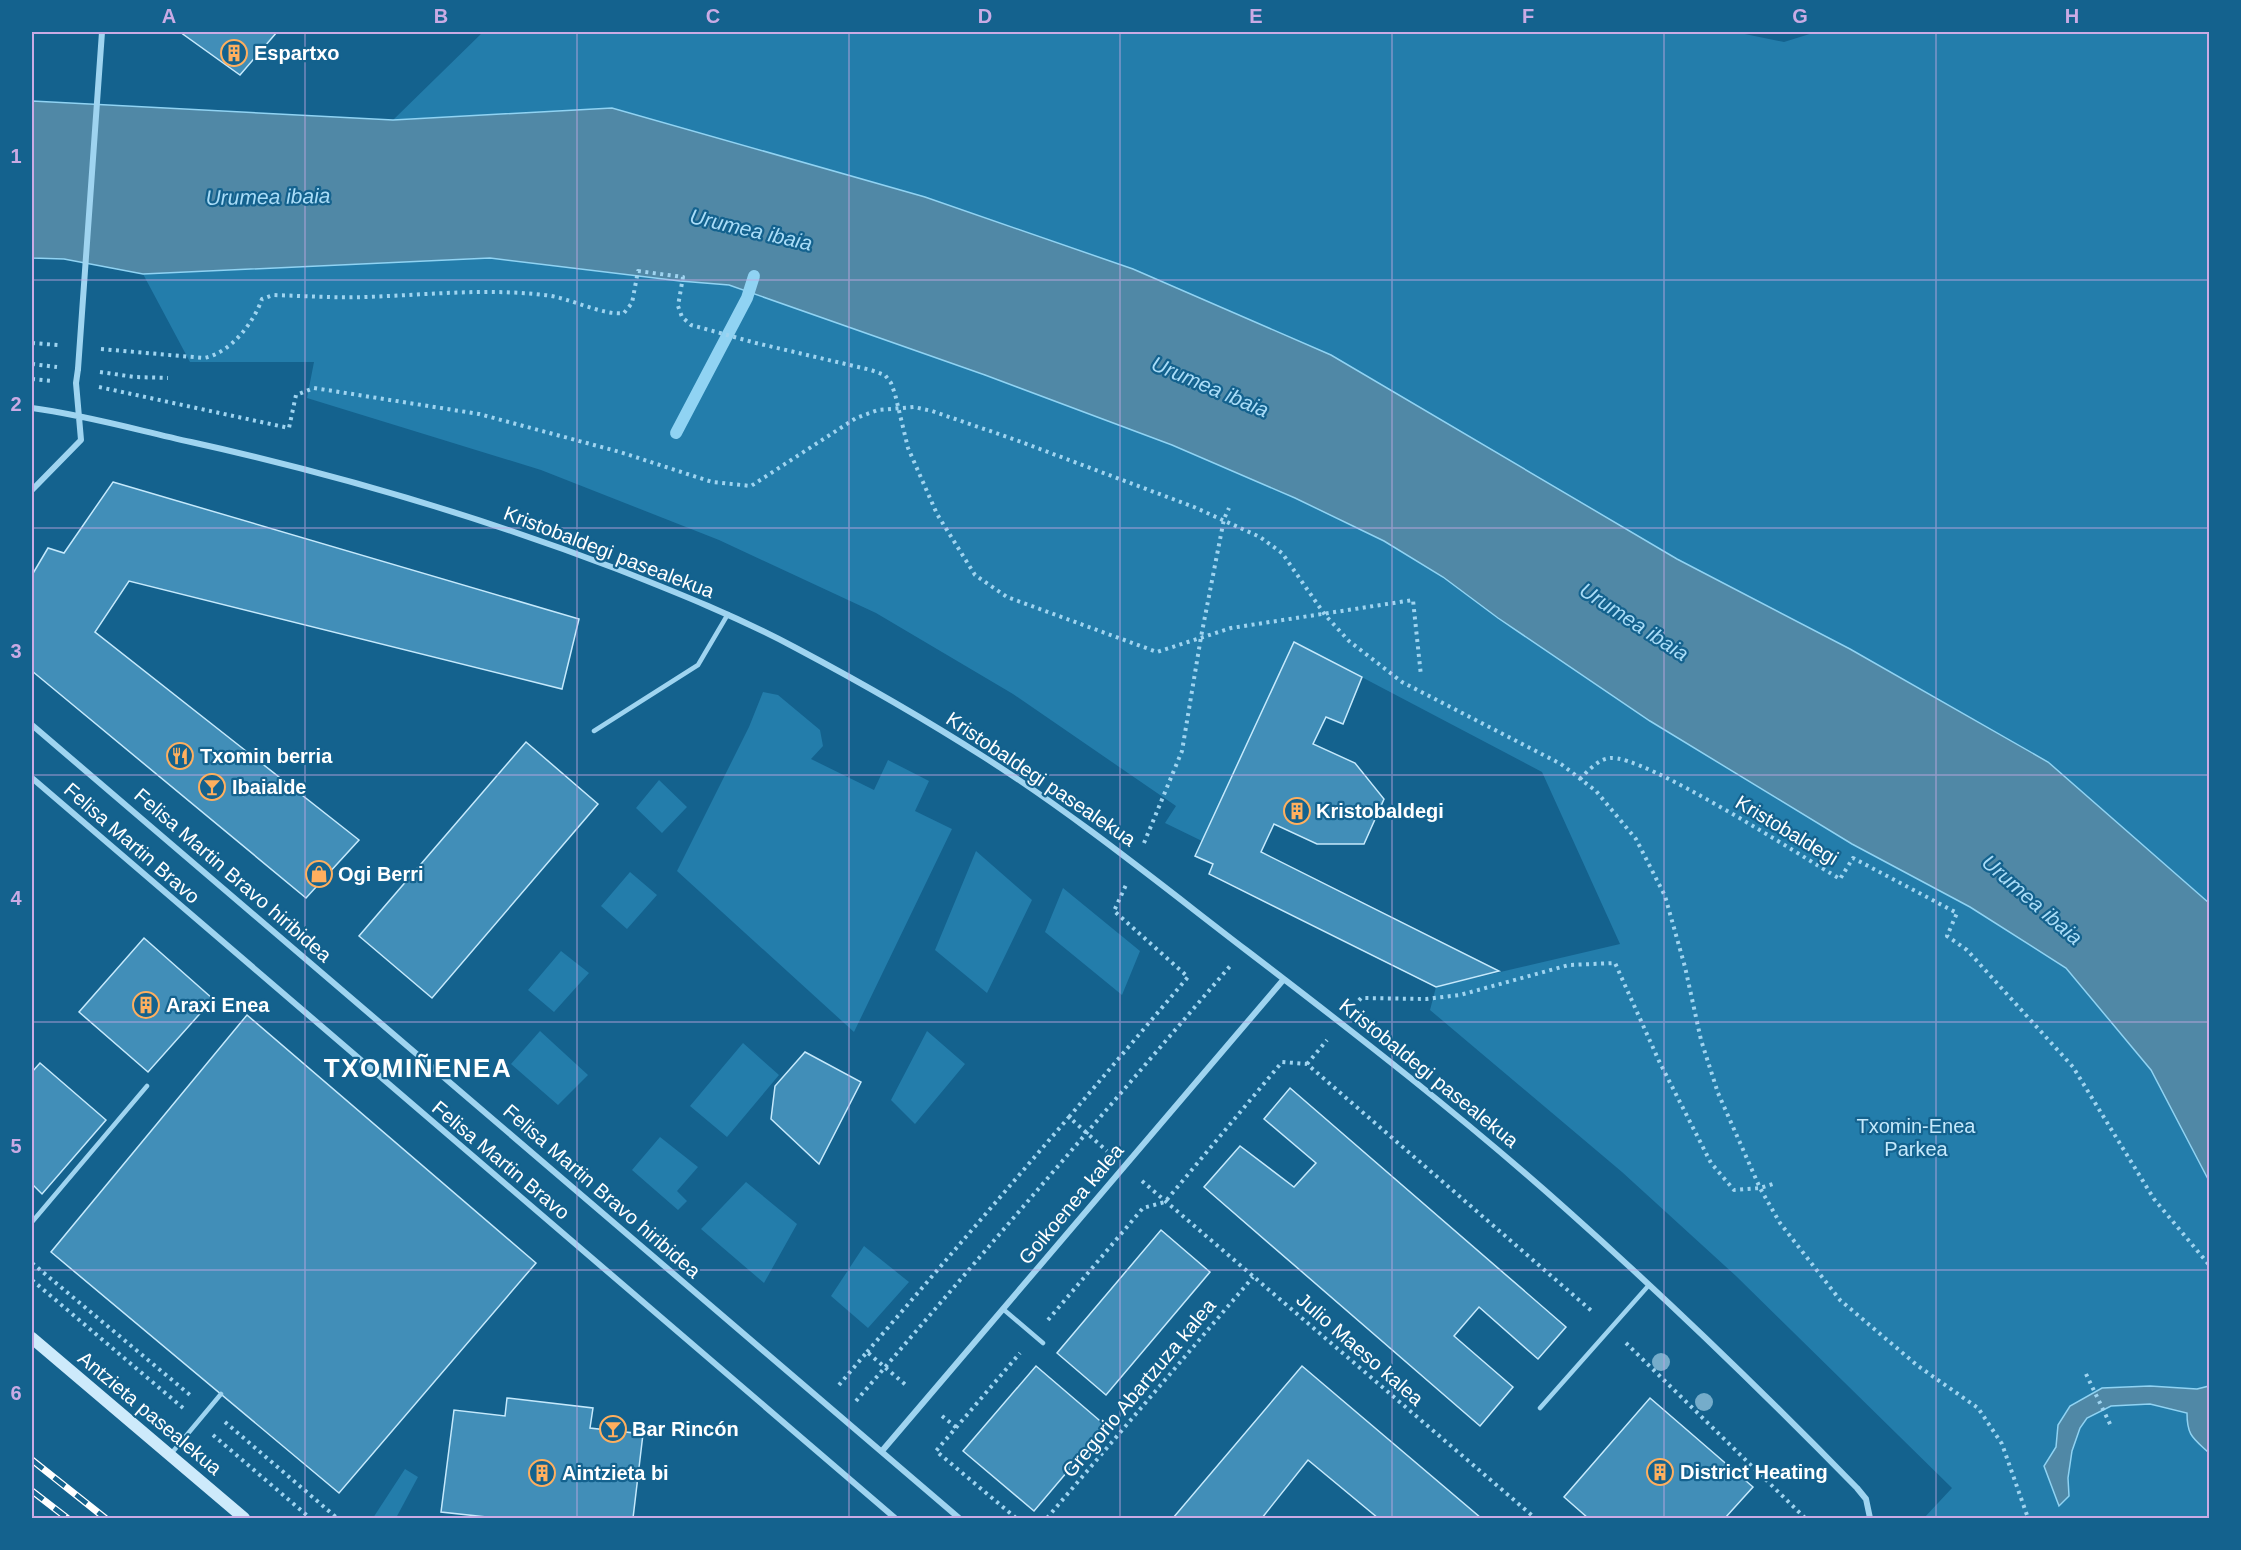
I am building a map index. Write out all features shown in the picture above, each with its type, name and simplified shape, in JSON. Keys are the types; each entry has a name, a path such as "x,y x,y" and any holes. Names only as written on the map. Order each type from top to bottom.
{"main road":[{"name":"Antzieta pasealekua","path":"32,1338 244,1518"}],"street":[{"path":"32,490 81,440 75,383 78,369 102,32"},
{"name":"Kristobaldegi pasealekua","path":"32,408 79,415 327,474 444,509 563,549 728,614 793,646 911,712 988,759 1136,863 1439,1100 1550,1195 1748,1377 1857,1488 1866,1499 1870,1518"},
{"name":"Felisa Martin Bravo hiribidea","path":"32,725 959,1518"},
{"name":"Felisa Martin Bravo","path":"32,778 895,1518"},
{"name":"Goikoenea kalea","path":"882,1451 1284,979"}],"lane":[{"path":"594,731 698,665 728,614"},
{"path":"32,1222 147,1086"},
{"path":"1540,1408 1649,1285"},
{"path":"1003,1309 1043,1343"},
{"path":"170,1455 221,1394"}],"path":[{"path":"100,349 204,358 216,356 230,345 257,313 262,299 273,295 361,297 475,291 534,294 578,302 614,314 624,313 632,303 638,271 683,277 678,306 682,317 691,325 885,375 896,394 897,408 908,448 937,514 975,575 1007,597 1157,652 1231,628 1413,600 1421,676"},
{"path":"32,343 66,346"},
{"path":"78,369 135,377 168,378"},
{"path":"32,379 75,383 151,397 289,428 296,395 314,388 479,414 620,452 712,482 735,486 751,486 856,418 879,410 915,407 964,422 1094,469 1224,519 1260,537 1282,553 1325,615 1349,641 1402,682 1550,759 1580,779 1596,791 1636,838 1665,896 1685,967 1701,1040 1718,1093 1760,1188 1780,1223 1840,1300 1918,1366 1978,1408 2002,1443 2028,1518"},
{"path":"838,1386 1188,977 1114,912 1182,751 1201,637 1224,519 1229,508"},
{"name":"Kristobaldegi","path":"1580,779 1600,761 1610,758 1622,760 1696,794 1840,879 1853,858 1957,913 1947,936 1967,950 2073,1067 2154,1200 2210,1266"},
{"path":"841,1418 1245,949"},
{"path":"1342,1022 1361,998 1437,998 1569,966 1615,963 1659,1061 1711,1163 1734,1190 1760,1188 1776,1183"},
{"path":"1016,1518 936,1451 1143,1208 1165,1202 1282,1062 1307,1064 1611,1328 1805,1518"},
{"name":"Julio Maeso kalea","path":"1069,1118 1535,1518"},
{"path":"32,1263 197,1401"},
{"name":"Gregorio Abartzuza kalea","path":"1047,1518 1253,1277"},
{"path":"32,1280 310,1518"},
{"path":"867,1352 957,1428"},
{"path":"2086,1374 2111,1426"},
{"path":"222,1420 337,1518"}],"green space":[{"path":"483,32 1735,32 1784,42 1816,32 2209,32 2209,903 2048,762 1850,649 1677,559 1331,355 1133,269 925,197 393,120"},
{"name":"Txomin-Enea Parkea","path":"490,258 729,285 985,375 1172,445 1295,498 1384,541 1443,577 1498,618 1650,721 1852,844 1970,907 2066,968 2151,1070 2209,1181 2209,1518 1924,1518 1952,1488 1736,1276 1622,1172 1430,1010 1436,987 1620,944 1542,772 1295,642 1202,841 1165,823 1176,806 1013,694 876,613 719,540 541,470 307,398 314,362 190,362 143,274"},
{"path":"763,692 778,695 820,730 823,746 811,759 874,790 888,760 929,781 915,811 952,829 854,1032 677,871 749,727"},
{"path":"659,780 687,807 662,833 636,808"},
{"path":"976,851 1032,900 987,993 935,950"},
{"path":"630,872 657,895 627,929 601,906"},
{"path":"1063,888 1140,951 1122,995 1045,932"},
{"path":"561,951 589,973 554,1012 528,990"},
{"path":"540,1031 588,1075 558,1105 511,1064"},
{"path":"927,1031 965,1064 915,1124 891,1100"},
{"path":"743,1043 779,1075 727,1137 690,1106"},
{"path":"660,1137 698,1167 677,1191 687,1201 678,1210 632,1170"},
{"path":"746,1182 797,1224 764,1283 701,1229"},
{"path":"864,1246 909,1282 868,1328 831,1296"},
{"path":"405,1469 418,1477 396,1518 373,1518"}],"water":[{"name":"Urumea ibaia","path":"32,101 393,120 612,108 925,197 1133,269 1331,355 1677,559 1850,649 2048,762 2209,903 2209,1181 2151,1070 2066,968 1970,907 1852,844 1650,721 1498,618 1443,577 1384,541 1295,498 1172,445 985,375 729,285 490,258 143,274 64,259 32,258"},
{"path":"2150,1386 2197,1389 2209,1386 2209,1453 2192,1436 2188,1427 2187,1413 2150,1404 2111,1406 2087,1418 2080,1428 2072,1451 2068,1478 2069,1496 2059,1506 2044,1466 2056,1447 2058,1425 2070,1406 2102,1388"}],"building":[{"name":"Espartxo","path":"180,32 277,32 240,75"},
{"path":"113,482 579,619 562,689 129,581 95,632 359,840 306,898 32,671 32,575 48,548 64,553"},
{"name":"Kristobaldegi","path":"1294,642 1362,677 1343,724 1326,717 1313,744 1355,763 1384,799 1364,844 1317,844 1274,824 1261,852 1499,971 1436,987 1209,874 1213,864 1195,856"},
{"path":"526,742 598,804 432,998 359,936"},
{"name":"Araxi Enea","path":"144,938 213,999 148,1072 79,1012"},
{"path":"247,1015 536,1263 339,1493 51,1252"},
{"path":"805,1052 861,1082 819,1164 771,1119 775,1086"},
{"path":"40,1063 106,1120 42,1194 32,1184 32,1072"},
{"path":"1290,1088 1566,1327 1538,1359 1479,1307 1454,1336 1513,1387 1480,1426 1204,1187 1240,1146 1294,1187 1316,1163 1264,1119"},
{"path":"1161,1230 1210,1272 1106,1395 1057,1353"},
{"path":"1036,1366 1106,1426 1034,1511 963,1451"},
{"path":"1302,1366 1481,1518 1378,1518 1308,1460 1262,1518 1173,1518"},
{"name":"Aintzieta bi","path":"507,1398 593,1408 590,1428 643,1434 633,1518 496,1518 441,1512 454,1410 505,1416"},
{"name":"District Heating","path":"1650,1398 1753,1487 1725,1518 1588,1518 1564,1497"}],"waterway":[{"path":"676,433 747,298 754,276"}],"railway":[{"path":"32,1460 105,1518"},
{"path":"32,1491 67,1518"}],"place":[{"name":"Espartxo","path":"234,53"},
{"name":"Txomin berria","path":"180,756"},
{"name":"Ibaialde","path":"212,787"},
{"name":"Kristobaldegi","path":"1297,811"},
{"name":"Ogi Berri","path":"319,874"},
{"name":"Araxi Enea","path":"146,1005"},
{"name":"Bar Rincón","path":"613,1429"},
{"name":"District Heating","path":"1660,1472"},
{"name":"Aintzieta bi","path":"542,1473"}],"district":[{"name":"TXOMIÑENEA","path":"418,1068"}]}
